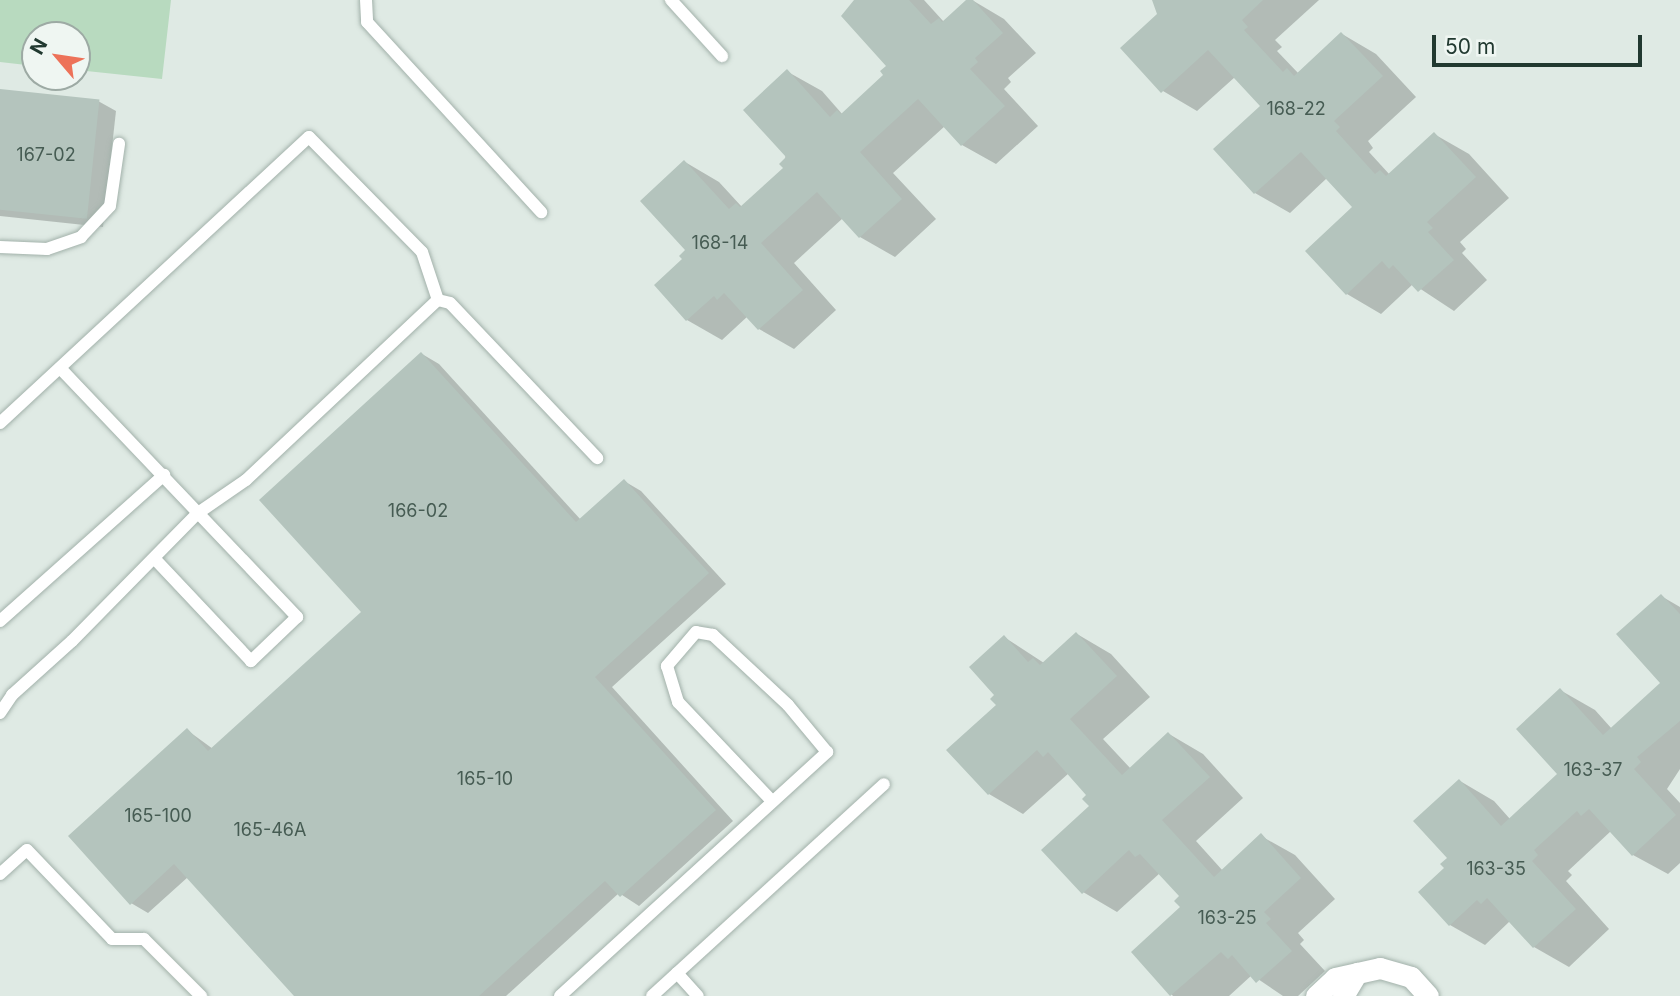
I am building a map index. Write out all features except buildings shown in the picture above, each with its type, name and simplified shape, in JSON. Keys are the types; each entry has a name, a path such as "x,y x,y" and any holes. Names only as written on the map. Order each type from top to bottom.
{"street":[{"path":"1316,996 1335,978 1380,968 1411,977 1428,996"},
{"path":"1343,996 1357,973"}],"lane":[{"path":"366,0 367,22 541,212"},
{"path":"671,0 722,56"},
{"path":"0,423 309,137 422,251 439,300"},
{"path":"0,247 47,249 81,237 110,206 119,144"},
{"path":"439,300 450,303 597,458"},
{"path":"0,713 6,692 153,558 198,513 246,480 439,300"},
{"path":"60,368 297,617 251,661 153,558"},
{"path":"0,621 164,475"},
{"path":"560,996 827,752 788,705 713,635 696,632 667,666 678,702 772,801"},
{"path":"652,996 884,784"},
{"path":"0,874 27,850 112,939 144,939 201,996"},
{"path":"677,973 698,996"}],"green space":[{"path":"0,0 171,0 162,79 91,71 91,21 21,21 21,64 0,62"}]}
